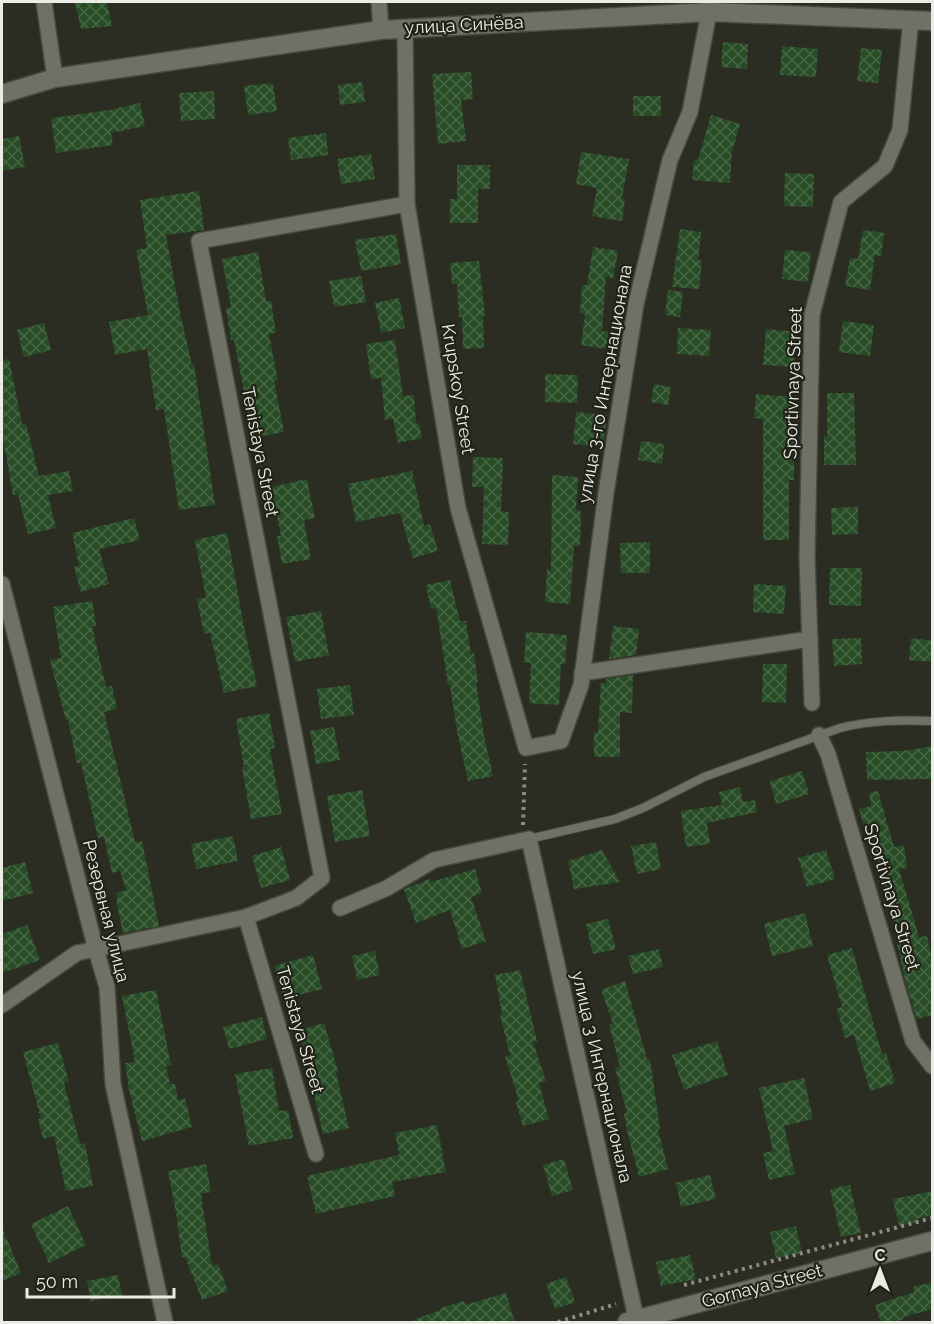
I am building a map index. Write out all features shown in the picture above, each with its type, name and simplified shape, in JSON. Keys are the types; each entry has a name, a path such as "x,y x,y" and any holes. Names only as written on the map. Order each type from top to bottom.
{"main road":[{"name":"улица Синёва","path":"2,94 55,78 381,30 711,7 933,21"},
{"name":"Gornaya Street","path":"634,1322 933,1241"}],"street":[{"path":"44,2 55,78"},
{"path":"379,2 381,30"},
{"name":"улица 3-го Интернационала","path":"526,748 561,741 581,685 606,493 636,304 670,160 690,112 711,7"},
{"name":"Sportivnaya Street","path":"812,703 807,557 812,315 841,202 885,166 900,130 911,20"},
{"name":"Krupskoy Street","path":"405,29 407,204 458,508 526,748"},
{"name":"Tenistaya Street","path":"316,1154 246,917 296,898 322,878 199,241 407,204"},
{"name":"Резервная улица","path":"2,584 107,987 113,1084 165,1323"},
{"path":"582,673 810,639"},
{"name":"Sportivnaya Street","path":"819,735 828,754 913,1041 933,1066"},
{"path":"340,908 387,888 434,860 526,839"},
{"name":"улица 3 Интернационала","path":"526,839 633,1299 634,1322"},
{"path":"2,1005 77,953 246,917"}],"lane":[{"path":"526,839 615,819 643,808 704,777 819,735 863,722 889,719 933,721"}],"path":[{"path":"526,748 526,839"},
{"path":"679,1287 933,1218"},
{"path":"558,1323 633,1299"}],"building":[{"path":"75,2 107,2 112,26 81,29"},
{"path":"723,42 748,44 747,69 721,67"},
{"path":"782,46 818,49 816,77 780,75"},
{"path":"861,48 882,50 878,83 857,81"},
{"path":"471,72 473,99 461,100 466,141 438,144 432,74"},
{"path":"362,82 365,102 340,105 338,85"},
{"path":"273,83 277,111 248,115 244,86"},
{"path":"214,91 215,119 181,121 179,93"},
{"path":"633,96 661,96 661,116 633,116"},
{"path":"140,103 145,126 111,133 113,145 56,153 51,118 110,110"},
{"path":"711,115 740,124 732,152 730,183 692,180 694,160 698,160"},
{"path":"326,133 328,155 291,160 288,138"},
{"path":"19,136 25,167 2,171 2,139"},
{"path":"581,152 629,159 622,198 625,199 622,221 592,216 597,188 576,184"},
{"path":"371,154 375,179 341,184 337,159"},
{"path":"457,165 490,165 490,189 478,189 478,223 450,223 450,199 457,199"},
{"path":"785,173 814,174 813,207 784,206"},
{"path":"199,191 204,230 166,235 179,308 192,365 194,364 215,505 179,510 164,409 156,410 147,349 115,355 109,322 148,315 136,250 147,248 140,200"},
{"path":"680,229 701,232 698,260 702,261 699,289 672,287"},
{"path":"863,230 884,233 881,256 875,255 870,290 845,286 850,258 858,259"},
{"path":"396,234 401,264 361,271 355,240"},
{"path":"593,247 618,251 613,278 606,277 602,331 609,332 606,349 581,345 585,314 580,313 582,285 587,285"},
{"path":"785,250 811,252 808,282 782,279"},
{"path":"258,252 266,301 271,301 276,333 269,334 278,381 274,381 284,432 253,438 234,340 231,340 226,308 231,307 222,259"},
{"path":"479,261 485,316 483,316 484,348 463,349 462,317 459,317 457,284 452,284 450,263"},
{"path":"361,276 366,302 334,307 329,281"},
{"path":"668,290 683,292 680,317 665,315"},
{"path":"399,298 405,328 381,333 375,303"},
{"path":"843,321 874,325 870,356 839,352"},
{"path":"44,323 51,350 24,357 17,330"},
{"path":"678,328 711,330 709,356 677,354"},
{"path":"766,329 796,332 793,367 763,365"},
{"path":"395,340 403,396 414,395 416,424 419,423 422,438 398,443 393,419 385,420 381,378 371,379 366,344"},
{"path":"9,359 22,424 26,423 39,476 69,471 73,491 48,495 56,528 28,534 18,494 13,495 2,434 2,360"},
{"path":"545,374 578,375 577,403 545,402"},
{"path":"654,384 671,387 668,405 651,402"},
{"path":"827,393 854,393 856,465 824,465"},
{"path":"756,394 794,397 791,439 794,439 794,480 789,480 789,540 763,540 763,419 754,418"},
{"path":"576,412 607,415 603,447 573,444"},
{"path":"641,441 664,444 662,464 638,460"},
{"path":"473,457 503,458 501,511 509,512 508,545 482,544 484,487 472,487"},
{"path":"412,471 424,526 430,524 438,551 413,558 400,513 356,522 348,484"},
{"path":"552,475 578,477 576,510 581,511 580,546 574,546 570,604 545,602 547,569 551,570"},
{"path":"307,479 315,518 304,520 311,559 282,564 277,536 281,536 271,487"},
{"path":"858,507 858,534 832,535 831,508"},
{"path":"134,518 140,540 99,549 109,584 81,592 74,567 79,565 72,533"},
{"path":"227,533 257,686 224,693 210,633 204,634 197,599 206,598 195,540"},
{"path":"650,542 650,573 621,573 620,543"},
{"path":"830,568 862,568 861,606 829,605"},
{"path":"450,580 460,621 466,621 471,654 474,653 484,736 493,776 468,781 450,685 448,685 436,607 431,609 426,585"},
{"path":"754,584 786,586 784,614 753,612"},
{"path":"92,601 96,626 92,626 106,687 112,686 117,709 104,712 135,842 142,841 159,926 123,933 116,893 126,890 120,871 112,873 104,837 98,838 81,763 77,763 68,720 66,720 50,660 61,658 53,607"},
{"path":"321,611 329,655 295,662 286,617"},
{"path":"613,626 639,629 636,655 609,659"},
{"path":"526,632 567,635 565,664 561,664 559,705 529,703 531,663 524,662"},
{"path":"861,638 862,664 834,666 832,639"},
{"path":"911,638 933,641 933,662 909,660"},
{"path":"763,664 787,664 786,703 762,702"},
{"path":"633,675 632,713 620,712 620,757 594,757 594,732 598,732 601,683 606,683 606,679"},
{"path":"350,685 354,715 321,719 317,689"},
{"path":"269,713 275,748 270,749 282,814 251,819 236,719"},
{"path":"334,727 340,760 316,764 310,731"},
{"path":"933,746 933,779 867,780 866,752 903,751"},
{"path":"802,771 809,794 776,804 770,781"},
{"path":"740,787 743,802 755,800 757,812 707,823 710,844 686,847 681,811 722,805 719,792"},
{"path":"362,790 370,836 335,842 327,796"},
{"path":"878,791 894,847 904,845 907,868 899,869 919,937 927,936 933,965 933,1015 917,1019 905,980 897,942 899,941 879,869 874,835 867,837 859,809 871,806 869,793"},
{"path":"233,836 238,861 196,869 191,844"},
{"path":"656,842 661,869 637,874 631,846"},
{"path":"281,847 290,880 261,888 252,856"},
{"path":"602,850 620,882 574,889 568,861"},
{"path":"826,850 835,879 807,887 798,858"},
{"path":"25,862 33,893 2,901 2,868"},
{"path":"475,869 482,893 471,897 486,941 462,949 450,910 416,923 404,889 430,879 431,882"},
{"path":"805,913 813,946 772,956 764,924"},
{"path":"608,919 616,949 593,954 586,924"},
{"path":"27,925 40,960 2,973 2,934"},
{"path":"852,948 882,1054 886,1053 895,1083 870,1091 854,1035 845,1038 837,1009 842,1007 827,955"},
{"path":"659,949 663,967 633,974 628,956"},
{"path":"375,951 380,975 357,980 352,956"},
{"path":"313,955 322,989 283,999 274,966"},
{"path":"520,970 537,1041 533,1042 546,1081 539,1083 549,1119 523,1126 516,1102 519,1101 505,1056 510,1055 500,1015 502,1014 495,975"},
{"path":"625,981 647,1059 650,1059 660,1129 658,1129 668,1169 639,1177 627,1130 624,1113 627,1113 615,1068 620,1067 609,1024 613,1023 601,990"},
{"path":"156,990 171,1065 166,1066 170,1084 175,1084 178,1100 185,1098 192,1127 142,1141 129,1090 125,1063 135,1062 122,996"},
{"path":"262,1017 267,1039 229,1049 223,1027"},
{"path":"324,1023 338,1071 336,1072 349,1128 323,1134 299,1030"},
{"path":"717,1041 728,1075 684,1090 672,1055"},
{"path":"58,1043 69,1082 64,1083 80,1144 85,1143 93,1186 66,1191 54,1136 43,1139 38,1119 41,1119 23,1052"},
{"path":"272,1068 279,1111 288,1110 293,1138 249,1146 235,1074"},
{"path":"804,1078 813,1119 784,1126 795,1174 769,1180 763,1153 773,1151 759,1088"},
{"path":"437,1125 446,1172 392,1182 395,1196 316,1214 307,1176 399,1155 395,1133"},
{"path":"564,1159 573,1190 552,1196 543,1165"},
{"path":"206,1164 211,1192 201,1194 212,1266 218,1264 228,1291 202,1300 185,1257 182,1257 168,1171"},
{"path":"710,1175 716,1199 681,1207 676,1183"},
{"path":"850,1185 861,1233 841,1237 830,1189"},
{"path":"933,1191 933,1215 899,1226 893,1199"},
{"path":"68,1206 86,1245 49,1263 31,1224"},
{"path":"796,1226 802,1253 776,1258 770,1232"},
{"path":"2,1227 21,1273 2,1281"},
{"path":"690,1255 696,1279 661,1286 656,1262"},
{"path":"118,1275 122,1295 91,1301 87,1281"},
{"path":"566,1277 575,1302 555,1309 546,1284"},
{"path":"933,1282 933,1309 903,1317 894,1323 881,1323 875,1305 914,1292 913,1287"},
{"path":"506,1293 515,1323 414,1323 413,1320 464,1301 465,1305"}]}
